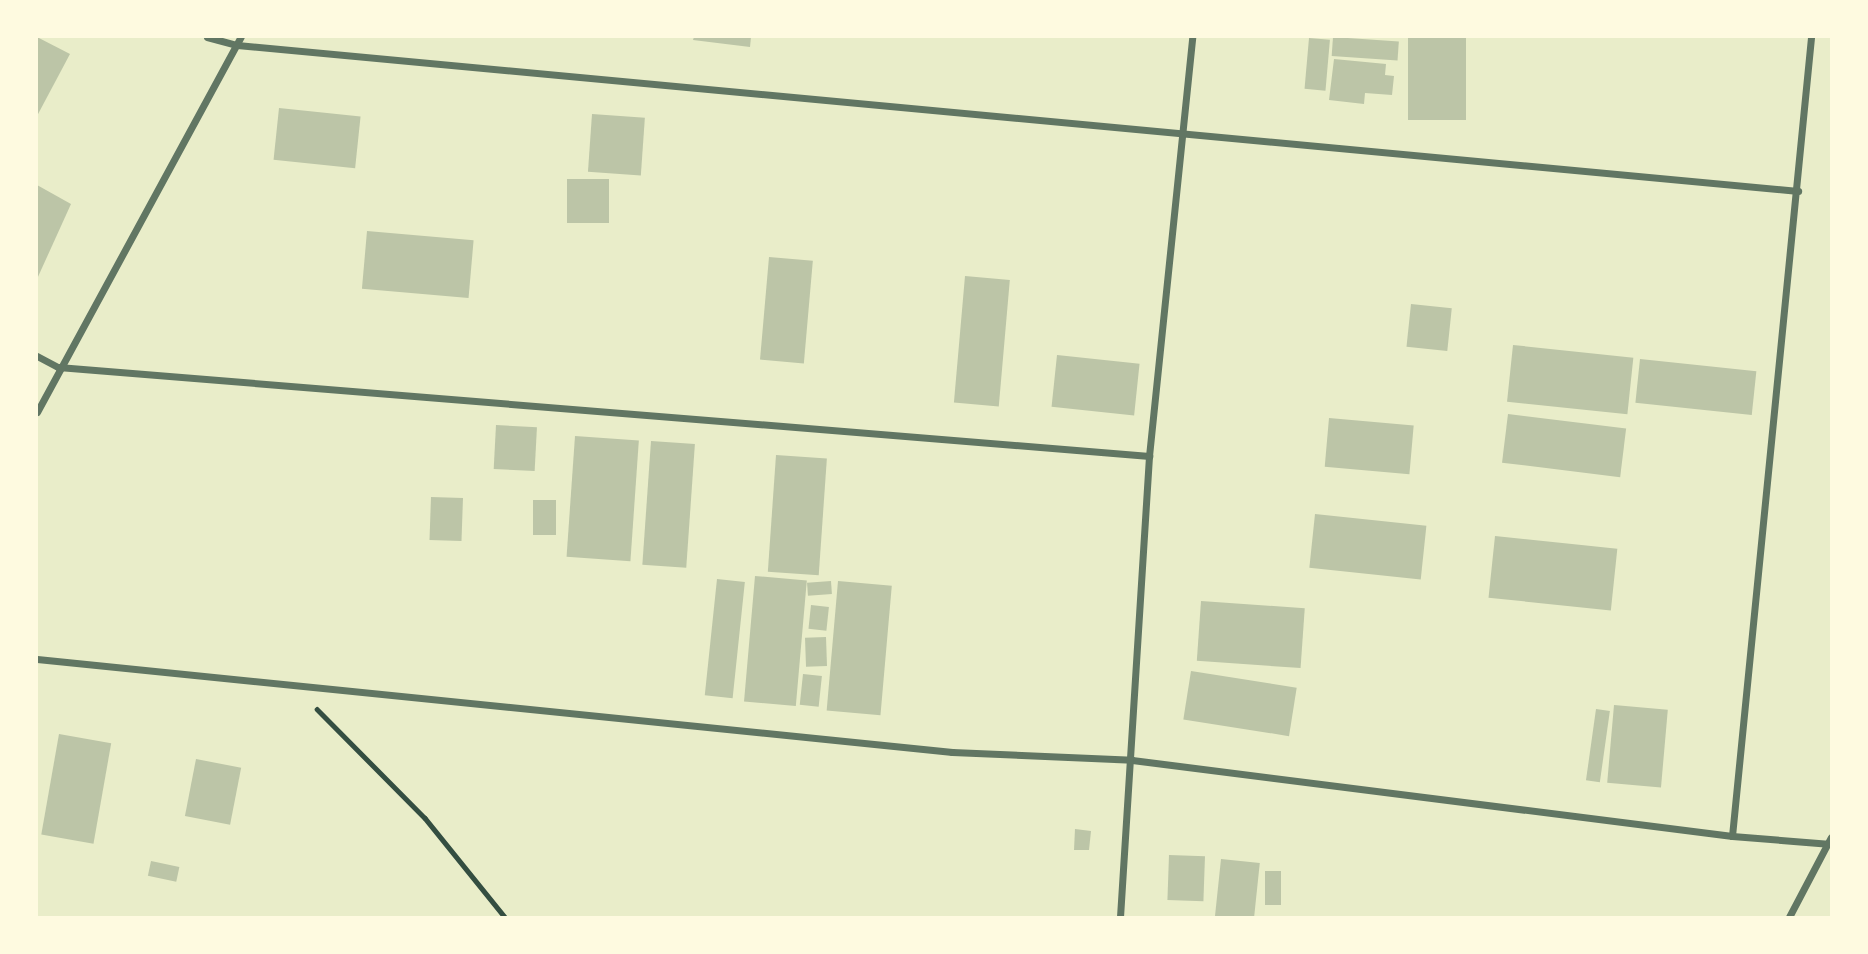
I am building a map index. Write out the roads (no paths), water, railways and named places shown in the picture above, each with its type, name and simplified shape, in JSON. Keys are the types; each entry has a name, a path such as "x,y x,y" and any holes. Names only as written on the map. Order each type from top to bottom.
{"street":[{"path":"207,37 237,46 1798,191"},
{"path":"37,412 58,367 242,37"},
{"path":"1120,917 1132,760 1149,456 1192,37"},
{"path":"1732,836 1798,191 1811,37"},
{"path":"37,356 58,367 1149,456"},
{"path":"37,659 952,752 1132,760 1732,836 1830,841 1789,917"}]}
